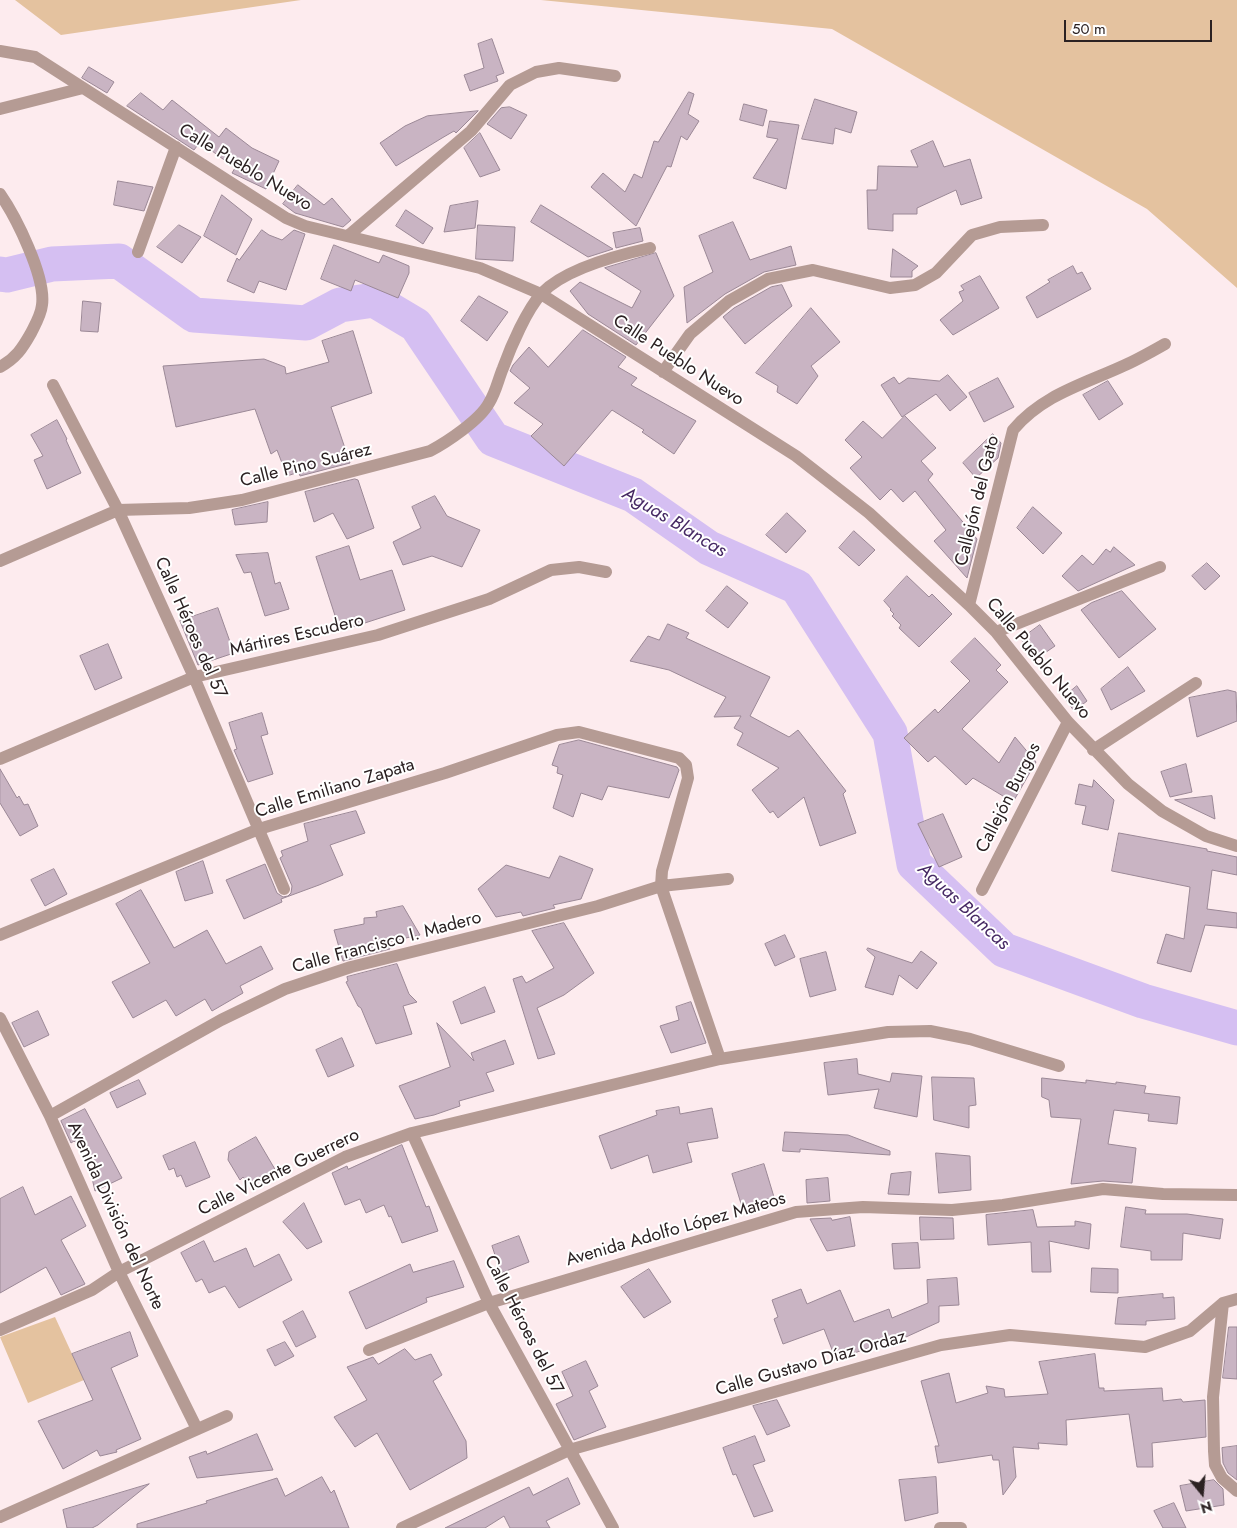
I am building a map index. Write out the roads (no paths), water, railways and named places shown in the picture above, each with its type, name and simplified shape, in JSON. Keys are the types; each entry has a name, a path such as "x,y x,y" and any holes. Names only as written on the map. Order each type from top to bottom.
{"street":[{"name":"Calle Pueblo Nuevo","path":"0,51 36,57 286,218 306,226 480,268 541,294 796,456 869,513 969,605 996,632 1068,722 1093,750 1128,784 1162,811 1206,836 1237,846"},
{"path":"349,235 471,131 510,86 536,72 560,68 616,76"},
{"path":"0,109 83,88"},
{"path":"138,252 176,147"},
{"path":"0,194 15,216 32,259 40,280 42,304 37,320 20,353 0,367"},
{"path":"662,372 690,334 729,301 768,279 812,270 890,288 915,286 936,273 972,235 1000,227 1043,225"},
{"path":"541,294 561,278 614,256 650,248"},
{"name":"Calle Pino Suárez","path":"0,560 118,510 189,508 242,500 430,451 449,441 488,406 496,391 514,340 541,294"},
{"name":"Callejón del Gato","path":"969,605 1013,430 1022,420 1064,390 1124,366 1165,344"},
{"name":"Calle Héroes del 57","path":"53,385 118,510 194,677 284,889"},
{"name":"Mártires Escudero","path":"0,759 194,677 378,635 489,599 551,570 579,567 606,572"},
{"path":"996,632 1160,568"},
{"path":"1093,750 1196,683"},
{"name":"Callejón Burgos","path":"982,890 1068,722"},
{"name":"Calle Emiliano Zapata","path":"0,935 259,829 445,774 557,735 579,732 679,758 686,765 688,778 662,871 662,886"},
{"name":"Calle Francisco I. Madero","path":"50,1116 221,1020 285,989 351,967 598,906 662,886 728,879"},
{"path":"662,886 720,1059"},
{"name":"Avenida División del Norte","path":"0,1018 50,1116 119,1272 196,1429"},
{"name":"Calle Vicente Guerrero","path":"0,1330 92,1290 119,1272 345,1157 412,1132 720,1059 766,1050 888,1032 930,1031 970,1039 1059,1066"},
{"name":"Calle Héroes del 57","path":"412,1132 488,1304 613,1528"},
{"name":"Avenida Adolfo López Mateos","path":"369,1350 488,1304 796,1212 864,1207 952,1210 1004,1205 1104,1189 1171,1195 1237,1195"},
{"name":"Calle Gustavo Díaz Ordaz","path":"402,1528 569,1450 941,1346 1010,1335 1145,1347 1190,1331 1223,1303 1237,1299"},
{"path":"1223,1303 1212,1397 1215,1465 1222,1478 1237,1491"},
{"path":"0,1517 227,1416"},
{"path":"940,1528 961,1528"}],"waterway":[{"name":"Aguas Blancas","path":"0,274 7,275 52,264 119,261 194,315 306,323 340,305 374,300 416,325 493,439 633,495 709,548 797,587 890,733 914,864 1004,950 1143,1001 1237,1028"}]}
